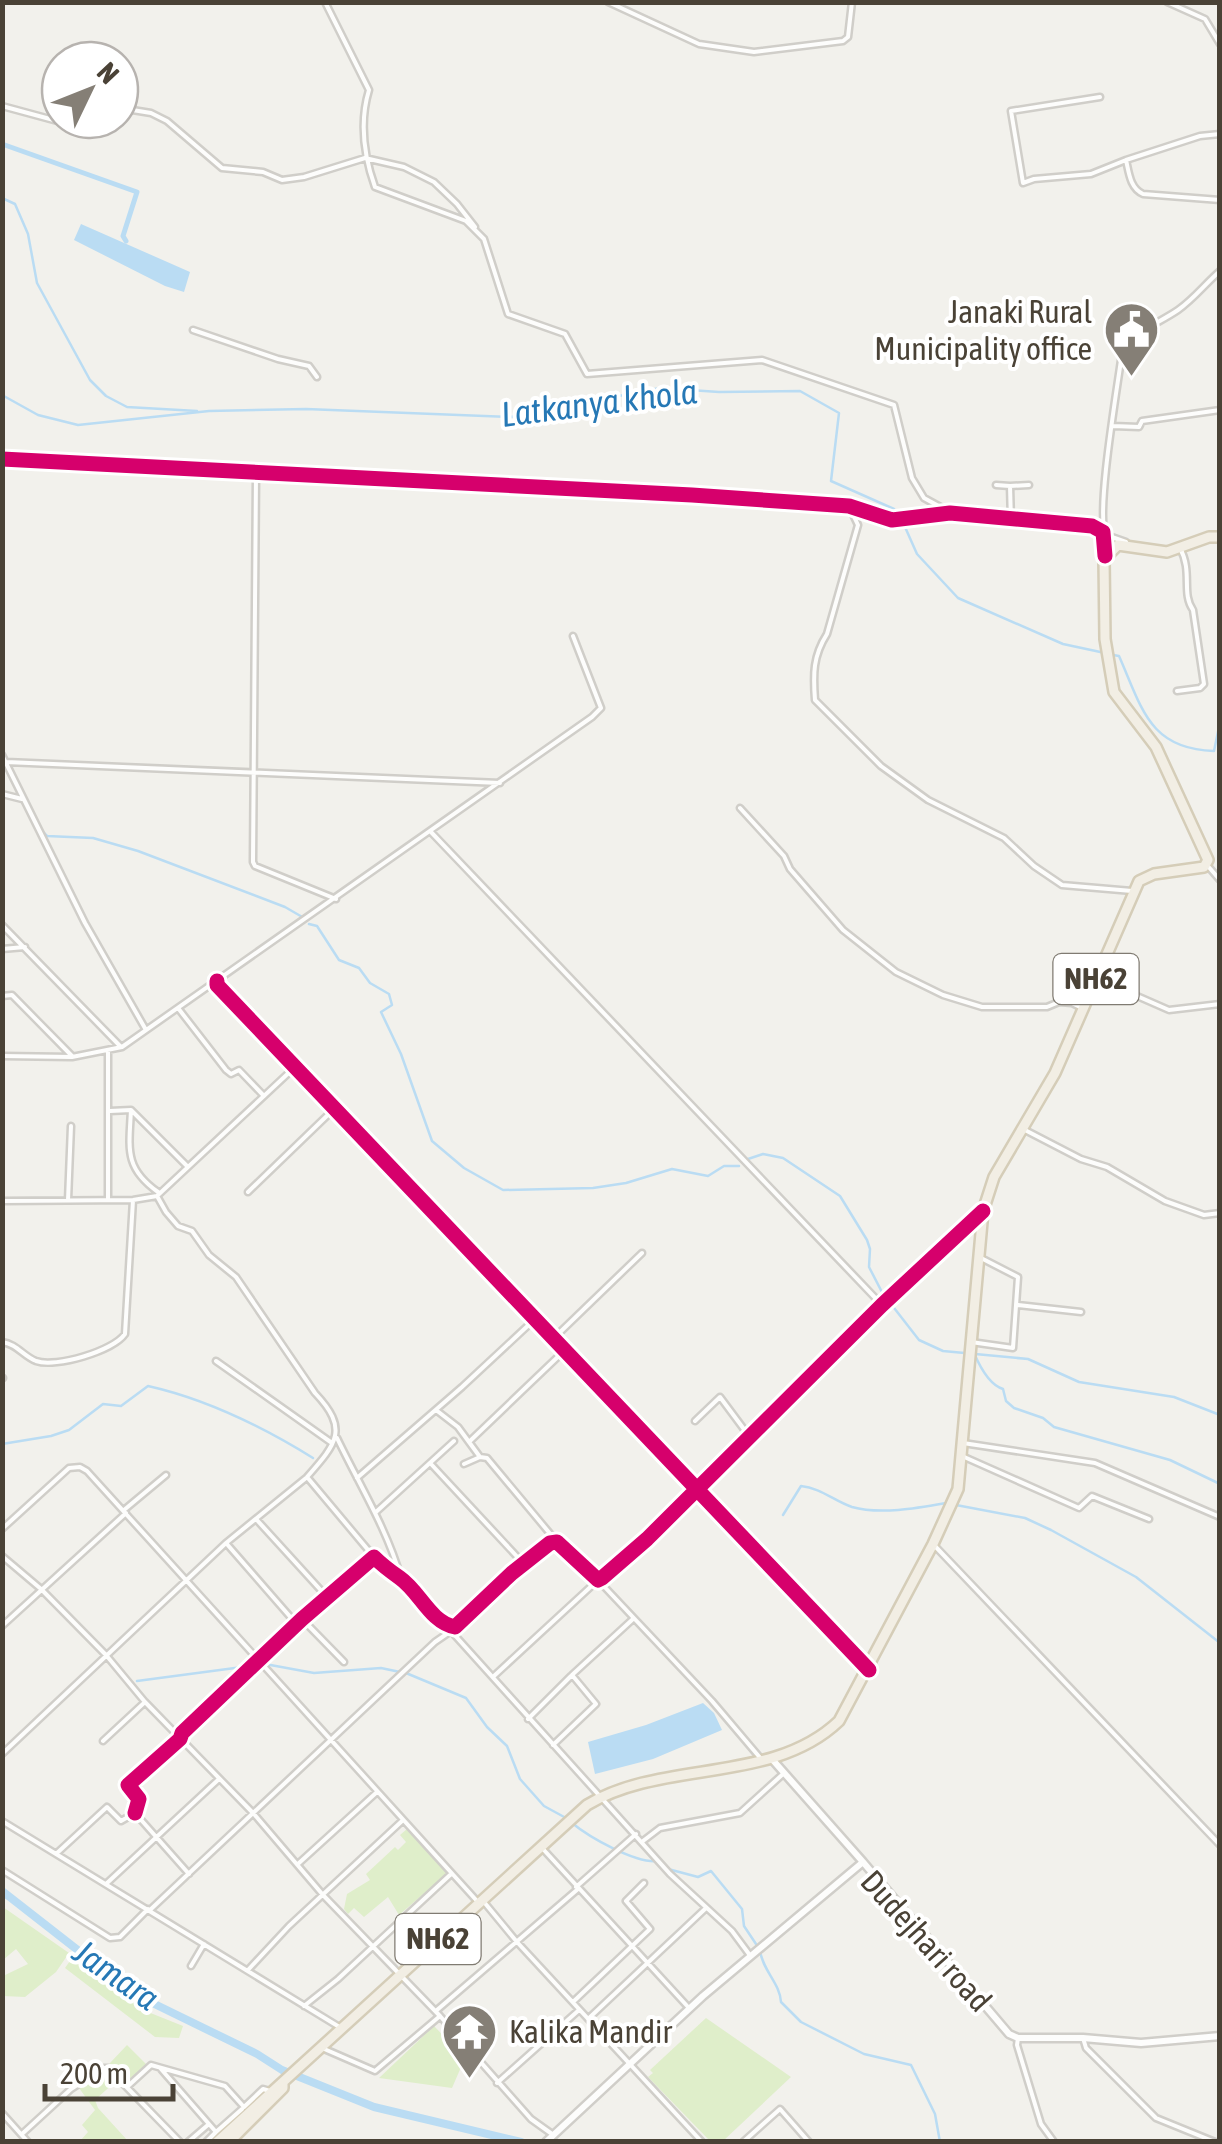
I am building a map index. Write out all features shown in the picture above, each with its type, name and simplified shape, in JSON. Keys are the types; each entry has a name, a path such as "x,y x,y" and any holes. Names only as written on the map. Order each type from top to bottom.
{"main road":[{"path":"1133,891 1139,880 1154,874 1199,869 1207,865 1208,854 1156,747 1114,692 1105,639 1108,552 1130,545 1167,552 1220,537"},
{"name":"NH62","path":"216,2137 322,2048 571,1818 601,1797 800,1748 825,1734 839,1720 933,1544 958,1488 983,1211 994,1177 1055,1073 1133,891"},
{"name":"NH62","path":"229,2142 284,2082"}],"street":[{"path":"325,2 369,90 364,107 365,158 376,187 466,222 484,239"},
{"path":"608,2 698,44 754,52 843,42 848,37 852,2"},
{"path":"1166,2 1205,19 1220,44"},
{"path":"1100,97 1011,111 1023,183 1034,178 1091,174 1200,136 1220,134"},
{"path":"2,106 40,116"},
{"path":"140,111 167,120 222,168 263,172 282,180 365,158 404,167 434,182 484,239 508,314 565,334 587,374 762,360 894,405 912,478 924,498 950,513"},
{"path":"1126,160 1132,183 1143,194 1220,200"},
{"path":"1108,552 1103,532 1105,476 1122,353 1132,337 1176,312 1220,271"},
{"path":"193,330 309,366 317,377"},
{"path":"1114,426 1138,426 1142,421 1220,410"},
{"path":"2,459 849,506 892,520 950,513 1092,526 1130,545"},
{"path":"256,474 255,866 336,899"},
{"path":"996,485 1030,486"},
{"path":"1010,486 1011,520"},
{"path":"849,506 858,524 827,634 813,668 816,700 881,766 928,800 1004,838 1062,885 1133,891"},
{"path":"1177,690 1200,688 1204,684 1193,610 1187,601 1188,563 1180,548"},
{"path":"2,1056 72,1057 122,1047 500,784 601,708 573,636"},
{"path":"2,756 86,923 147,1031"},
{"path":"6,762 500,784"},
{"path":"2,794 24,800"},
{"path":"740,808 843,930 896,972 943,995 982,1008 1047,1008 1060,1002 1084,1010"},
{"path":"431,832 882,1305"},
{"path":"1207,865 1220,880"},
{"path":"2,925 122,1047"},
{"path":"2,949 25,947"},
{"path":"1096,978 1170,1010 1220,1004"},
{"path":"218,981 217,985 868,1670"},
{"path":"2,996 12,995 72,1057"},
{"path":"178,1008 226,1070 231,1074 239,1070 264,1096"},
{"path":"108,1052 108,1200"},
{"path":"2,1201 133,1200 158,1194 295,1067"},
{"path":"248,1192 334,1109"},
{"path":"110,1111 131,1110 187,1167"},
{"path":"131,1110 130,1163 142,1181 158,1194 178,1226 192,1231 236,1277 330,1409 338,1428 337,1438 376,1512 401,1578 444,1625 453,1629 528,1719 670,1874 750,1955"},
{"path":"68,1200 71,1126"},
{"path":"1023,1129 1081,1159 1107,1167 1164,1201 1204,1215 1220,1213"},
{"path":"2,1342 15,1345 34,1360 47,1362 107,1349 120,1342 125,1334 133,1200"},
{"path":"493,1677 647,1539 882,1305 983,1211"},
{"path":"554,1338 642,1253"},
{"path":"970,1349 1013,1348 1018,1305 1018,1276 980,1257"},
{"path":"1018,1305 1081,1312"},
{"path":"357,1478 535,1319"},
{"path":"470,1442 566,1350"},
{"path":"216,1360 332,1443"},
{"path":"695,1420 720,1397 749,1436"},
{"path":"436,1410 480,1456 487,1458 557,1542 784,1774 863,1862"},
{"path":"2,1754 226,1544 307,1477 337,1438"},
{"path":"376,1512 454,1442"},
{"path":"963,1443 1095,1463 1220,1516"},
{"path":"464,1464 480,1456"},
{"path":"962,1456 1079,1508 1092,1496 1149,1519"},
{"path":"431,1464 524,1564"},
{"path":"2,1529 68,1468 87,1471 330,1742 702,2142"},
{"path":"2,1626 166,1475"},
{"path":"307,1477 374,1557 401,1578"},
{"path":"256,1519 328,1598"},
{"path":"2,1870 110,1938 120,1936 440,1637 524,1564 557,1542"},
{"path":"226,1544 296,1622 374,1557"},
{"path":"933,1544 1220,1844"},
{"path":"2,1556 106,1655 145,1702 254,1814 323,1895 374,1944 549,2138"},
{"path":"302,1618 344,1662"},
{"path":"56,1854 105,1808 122,1821 136,1812 139,1799 128,1785 302,1618"},
{"path":"528,1719 633,1618"},
{"path":"552,1745 596,1704 572,1676"},
{"path":"104,1741 145,1702"},
{"path":"643,1841 660,1828 740,1813 784,1774"},
{"path":"106,1884 219,1779"},
{"path":"298,1864 377,1792"},
{"path":"136,1812 189,1874"},
{"path":"248,1970 260,1954 403,1820"},
{"path":"2,1821 341,2028"},
{"path":"322,2048 375,2071 636,1834"},
{"path":"540,1846 689,2009"},
{"name":"Dudejhari road","path":"549,2138 750,1955 863,1862 1010,2034 1018,2038 1141,2042 1220,2036"},
{"path":"304,2006 450,1876"},
{"path":"572,2002 650,1929 626,1901 644,1883"},
{"path":"588,2019 707,1908"},
{"path":"191,1966 204,1944"},
{"path":"497,2083 580,2010"},
{"path":"1018,2038 1042,2124 1054,2142"},
{"path":"1083,2038 1086,2048 1156,2118 1215,2142"},
{"path":"127,2087 151,2064 225,2086 244,2107"},
{"path":"159,2066 216,2137"},
{"path":"22,2134 71,2089 103,2068 114,2071 180,2142"},
{"path":"206,2142 216,2137 263,2089 270,2090"},
{"path":"743,2142 780,2110 809,2142"},
{"path":"2,2113 28,2142"},
{"path":"2,2127 9,2121"},
{"path":"188,2142 209,2124"}],"green space":[{"path":"407,1829 448,1873 399,1915 388,1897 364,1917 354,1908 348,1914 344,1909 347,1894 370,1880 366,1874 406,1842 400,1835"},
{"path":"3,1907 69,1953 56,1972 25,1997 3,1996 3,1976 28,1964 16,1949 3,1960"},
{"path":"72,1958 148,2012 183,2026 179,2038 155,2037 65,1968"},
{"path":"706,2018 791,2077 723,2141 710,2141 648,2077 653,2073 650,2070"},
{"path":"434,2026 465,2058 452,2088 379,2078"},
{"path":"127,2045 147,2065 127,2084 116,2081 95,2100 128,2141 80,2141 88,2132 82,2125 95,2110 79,2088 94,2080"}],"water":[{"path":"81,224 190,272 184,292 74,240"},
{"path":"703,1703 714,1713 722,1730 653,1759 595,1774 588,1742"}],"waterway":[{"path":"2,144 137,192 123,236 126,241"},
{"path":"2,198 15,204 28,234 37,283 90,380 106,396 127,407 197,411"},
{"name":"Latkanya khola","path":"2,395 38,415 78,425 209,411 306,409 511,417 660,388 800,391 839,413 831,481 894,509 917,554 958,598 1063,644 1105,653"},
{"name":"Latkanya khola","path":"1113,655 1119,656 1151,722 1175,743 1214,751 1220,722"},
{"path":"43,832 47,836 93,838 138,851 285,907 304,918"},
{"path":"309,924 317,926 339,960 359,968 370,983 389,994 392,1005 381,1012 401,1054 432,1141 464,1168 503,1190 593,1188 672,1169 708,1176 724,1166 739,1166"},
{"path":"745,1160 763,1154 783,1158 840,1196 867,1240 869,1267 885,1298"},
{"path":"891,1304 919,1340 943,1351 1028,1359 1079,1382 1174,1397 1220,1415"},
{"path":"974,1353 986,1375 1003,1389 1006,1401 1014,1408 1043,1418 1054,1427 1170,1460 1220,1484"},
{"path":"2,1444 69,1430 103,1404 121,1406 148,1386 234,1415 313,1458"},
{"path":"783,1515 801,1486 863,1509 899,1510 946,1503"},
{"path":"956,1505 1025,1518 1051,1530 1136,1577 1220,1643"},
{"path":"265,1664 314,1673 381,1668 400,1672"},
{"path":"137,1681 250,1666"},
{"path":"406,1673 466,1698 507,1746 520,1779 544,1806 566,1818"},
{"path":"572,1823 626,1854 658,1861"},
{"path":"668,1869 698,1877 711,1871 742,1909 744,1926 756,1944"},
{"name":"Jamara","path":"2,1891 134,1994 282,2070 374,2107 521,2142"},
{"path":"760,1950 781,2002 801,2022 864,2054 911,2065 935,2114 940,2142"}],"cycle path":[{"path":"2,459 692,495 849,506 892,520 950,513 1092,526 1103,532 1105,556"},
{"path":"217,981 869,1670"},
{"path":"135,1813 139,1799 128,1785 302,1619 374,1557 407,1584 432,1613 455,1627 550,1543 557,1542 598,1580 602,1578 647,1539 882,1305 983,1211"}],"place":[{"name":"Janaki Rural Municipality office","path":"1131,379"},
{"name":"Kalika Mandir","path":"470,2081"}]}
